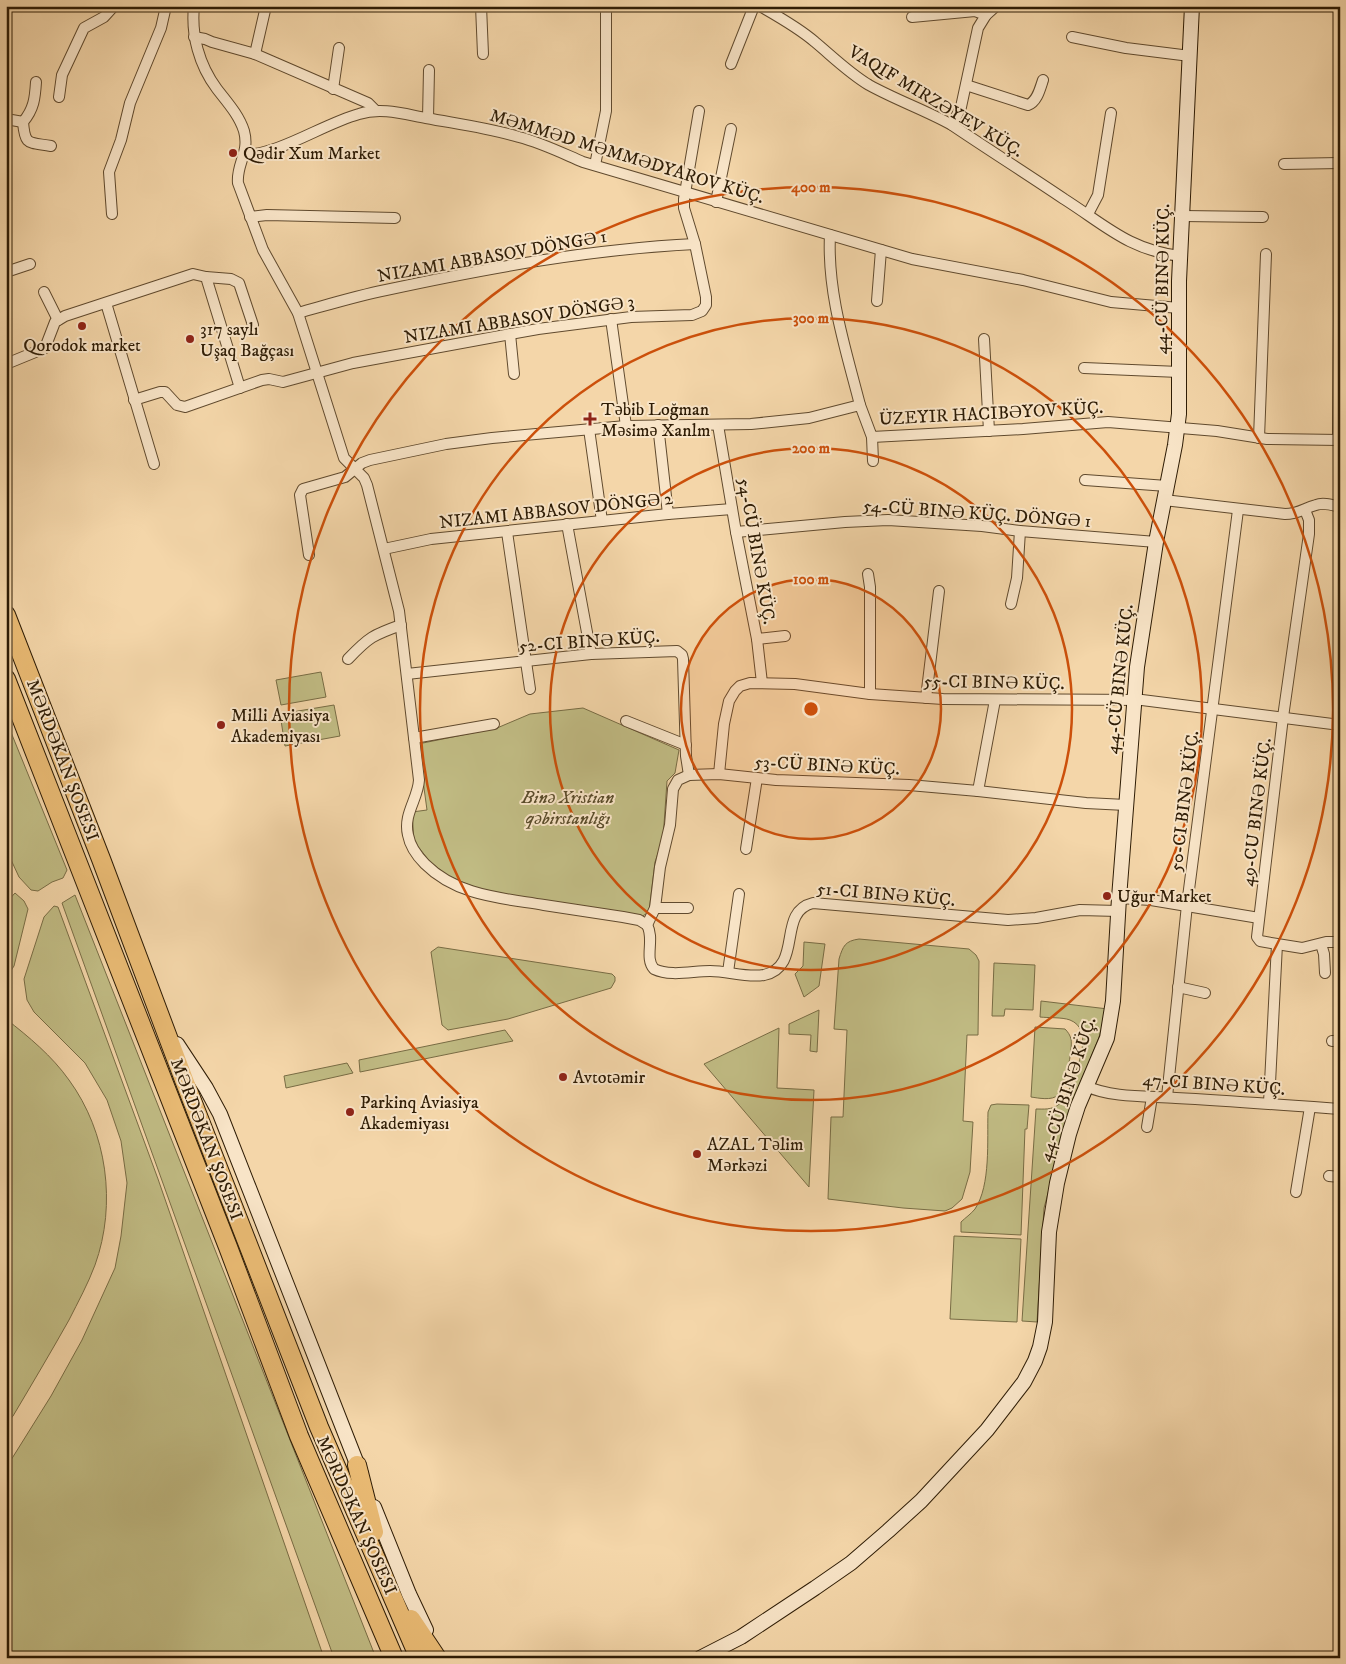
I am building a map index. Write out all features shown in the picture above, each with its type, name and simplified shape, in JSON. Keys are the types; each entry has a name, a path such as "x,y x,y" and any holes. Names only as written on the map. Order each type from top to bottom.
{"highway":[{"name":"MƏRDƏKAN ŞOSESI","path":"6,615 319,1427 419,1658"},
{"name":"MƏRDƏKAN ŞOSESI","path":"6,679 225,1238 299,1436 394,1658"},
{"path":"357,1465 387,1583 439,1658"}],"street":[{"path":"59,97 62,74 84,28 104,17 114,6"},
{"path":"112,214 109,172 121,140 130,103 161,28 166,6"},
{"path":"194,6 192,21 194,37 212,81 236,114 243,129 246,147 237,176 238,183 267,260 298,313 344,458 364,478 367,485 384,549 401,625 418,786 407,818 406,827 410,843 420,859 449,882 473,892 639,920 647,925 655,908 660,867 670,825 673,789 678,780 689,775"},
{"path":"256,54 266,6"},
{"path":"482,6 483,54"},
{"path":"595,165 606,112 606,6"},
{"path":"731,64 754,6"},
{"name":"VAQIF MIRZƏYEV KÜÇ.","path":"760,6 814,41 831,57 869,85 952,125 1088,214 1112,232 1133,244 1155,252 1180,256"},
{"path":"952,125 961,107 978,28 986,14 996,6"},
{"name":"44-CÜ BINƏ KÜÇ.","path":"700,1658 741,1637 851,1563 921,1501 986,1430 1024,1382 1040,1348 1044,1322 1049,1232 1053,1202 1069,1134 1086,1086 1102,1052 1110,1026 1134,699 1140,643 1156,542 1178,428 1180,400 1180,256 1192,6"},
{"path":"912,16 975,11 986,14"},
{"path":"194,37 256,54 368,103 375,110"},
{"path":"1072,37 1126,48 1190,56"},
{"path":"333,89 339,48"},
{"path":"428,118 430,70"},
{"path":"966,84 1028,105 1032,104 1035,100 1044,80"},
{"path":"36,82 34,103 30,113 23,122 24,138 28,142 51,146"},
{"name":"MƏMMƏD MƏMMƏDYAROV KÜÇ.","path":"245,155 256,155 269,151 335,122 375,110 428,118 521,137 595,165 716,202 920,260 1023,280 1111,302 1179,308"},
{"name":"NIZAMI ABBASOV DÖNGƏ 3","path":"134,400 165,392 177,405 185,407 262,380 269,379 283,382 362,362 510,334 631,317 692,315 702,311 706,305 706,297 695,244 684,208 699,111"},
{"path":"1088,214 1098,195 1111,113"},
{"path":"6,119 23,122"},
{"path":"716,202 731,129"},
{"path":"1284,164 1340,163"},
{"path":"872,437 1108,422 1217,431 1259,438 1339,440 1340,202"},
{"path":"250,217 267,215 395,218"},
{"path":"1182,216 1263,217"},
{"path":"830,235 829,253 834,294 860,405 872,437 873,461"},
{"name":"NIZAMI ABBASOV DÖNGƏ 1","path":"298,313 384,290 520,264 618,250 695,244"},
{"path":"877,301 881,250"},
{"path":"1259,438 1266,254"},
{"path":"6,272 30,264"},
{"path":"6,364 45,348 53,327 58,320 193,274 231,279 239,283 253,325"},
{"path":"206,277 240,388"},
{"path":"44,292 58,320"},
{"path":"106,303 154,464"},
{"path":"611,320 626,426"},
{"path":"510,334 514,374"},
{"path":"984,339 989,431"},
{"path":"1084,368 1179,372"},
{"path":"309,555 300,495 303,489 345,477 362,463 370,460 446,444 492,438 626,426 752,424 809,418 860,405"},
{"path":"658,425 668,514"},
{"name":"54-CÜ BINƏ KÜÇ.","path":"718,425 757,640 762,683"},
{"path":"589,429 602,521"},
{"path":"1085,480 1167,486"},
{"path":"1164,500 1285,514 1295,514 1314,505 1321,504 1340,507"},
{"name":"NIZAMI ABBASOV DÖNGƏ 2","path":"384,549 431,539 732,509"},
{"name":"50-CI BINƏ KÜÇ.","path":"1167,1097 1187,906 1238,510"},
{"name":"49-CU BINƏ KÜÇ.","path":"1277,944 1258,940 1259,918 1283,717 1309,534 1305,510"},
{"name":"54-CÜ BINƏ KÜÇ. DÖNGƏ 1","path":"736,532 888,520 982,526 1020,532 1156,542"},
{"path":"567,524 590,654"},
{"path":"507,532 530,689"},
{"path":"1011,604 1017,578 1020,532"},
{"path":"868,574 870,587 870,694"},
{"path":"926,698 939,591"},
{"path":"348,659 374,634 401,625"},
{"path":"757,640 785,636"},
{"name":"52-CI BINƏ KÜÇ.","path":"407,674 590,654 677,652 682,655 689,775"},
{"name":"55-CI BINƏ KÜÇ.","path":"719,774 724,724 730,701 740,686 750,683 795,684 870,694 926,698 995,700 1134,699 1340,725"},
{"path":"978,790 995,700"},
{"path":"626,722 686,745"},
{"path":"414,738 494,724"},
{"name":"53-CÜ BINƏ KÜÇ.","path":"689,775 719,774 757,778 909,785 978,790 1053,800 1126,805"},
{"path":"746,848 757,778"},
{"path":"728,972 739,894"},
{"path":"1118,904 1151,900 1259,918"},
{"name":"51-CI BINƏ KÜÇ.","path":"647,925 651,938 650,961 654,969 669,973 705,971 756,976 772,972 780,967 787,953 796,914 804,905 813,903 1008,920 1036,918 1118,904"},
{"path":"655,908 688,908"},
{"path":"1269,1103 1277,944 1302,948 1330,941 1340,942"},
{"path":"1321,944 1324,954 1325,973"},
{"path":"1178,987 1205,992"},
{"path":"151,991 179,1050 206,1088 220,1114 357,1465 409,1594 439,1658"},
{"name":"47-CI BINƏ KÜÇ.","path":"1086,1086 1103,1092 1340,1109"},
{"path":"1147,1127 1152,1096"},
{"path":"1296,1192 1310,1107"}],"green space":[{"path":"321,672 326,697 281,705 276,680"},
{"path":"334,705 340,736 285,746 280,714"},
{"name":"Binə Xristian qəbirstanlığı","path":"583,708 679,750 675,773 667,781 663,839 655,862 649,912 641,917 489,892 447,875 430,862 414,841 412,812 427,810 418,744 497,728 530,714"},
{"path":"6,720 67,870 63,878 52,882 38,891 31,890 19,877 6,849"},
{"path":"15,893 24,901 28,909 14,966 6,978 6,903"},
{"path":"75,895 376,1658 334,1658 62,903"},
{"path":"54,906 58,907 158,1179 324,1658 6,1658 6,1468 51,1396 82,1340 115,1268 127,1183 121,1141 107,1100 85,1063 34,1012 27,1000 24,979 44,917"},
{"path":"859,939 969,949 976,955 979,961 978,1035 967,1035 963,1121 973,1122 970,1172 962,1199 952,1208 945,1211 828,1199 831,1117 843,1117 847,1030 834,1029 839,959 845,945"},
{"path":"804,942 825,944 819,986 804,997 795,974 803,966"},
{"path":"438,947 612,974 615,977 615,981 611,988 508,1019 448,1030 442,1025 431,952"},
{"path":"994,963 1035,965 1033,1010 1005,1009 1004,1016 992,1016"},
{"path":"1041,1001 1108,1009 1098,1040 1072,1104 1044,1208 1037,1322 1022,1321 1036,1109 1053,1108 1066,1097 1081,1056 1083,1038 1077,1024 1070,1020 1040,1017"},
{"path":"819,1010 817,1052 810,1051 811,1035 789,1034 789,1024"},
{"path":"6,1019 48,1055 69,1080 82,1100 100,1145 106,1193 106,1218 102,1242 89,1279 69,1320 13,1416 6,1424"},
{"path":"1035,1027 1065,1029 1071,1039 1070,1059 1066,1077 1061,1091 1052,1098 1031,1097"},
{"path":"779,1028 777,1088 814,1090 809,1187 704,1064"},
{"path":"505,1030 513,1041 360,1072 359,1060"},
{"path":"347,1063 353,1073 286,1088 284,1076"},
{"path":"991,1105 1029,1105 1027,1129 1025,1129 1021,1235 961,1232 961,1222 975,1209 984,1188 987,1162 988,1112"},
{"path":"954,1236 1021,1239 1017,1322 950,1319"}],"place":[{"name":"Qədir Xum Market","path":"233,153"},
{"name":"Qorodok market","path":"82,326"},
{"name":"317 saylı Uşaq Bağçası","path":"190,339"},
{"name":"Təbib Loğman Məsimə Xanlm","path":"590,419"},
{"name":"Milli Aviasiya Akademiyası","path":"221,725"},
{"name":"Uğur Market","path":"1107,896"},
{"name":"Avtotəmir","path":"563,1077"},
{"name":"Parkinq Aviasiya Akademiyası","path":"350,1112"},
{"name":"AZAL Təlim Mərkəzi","path":"697,1154"}]}
